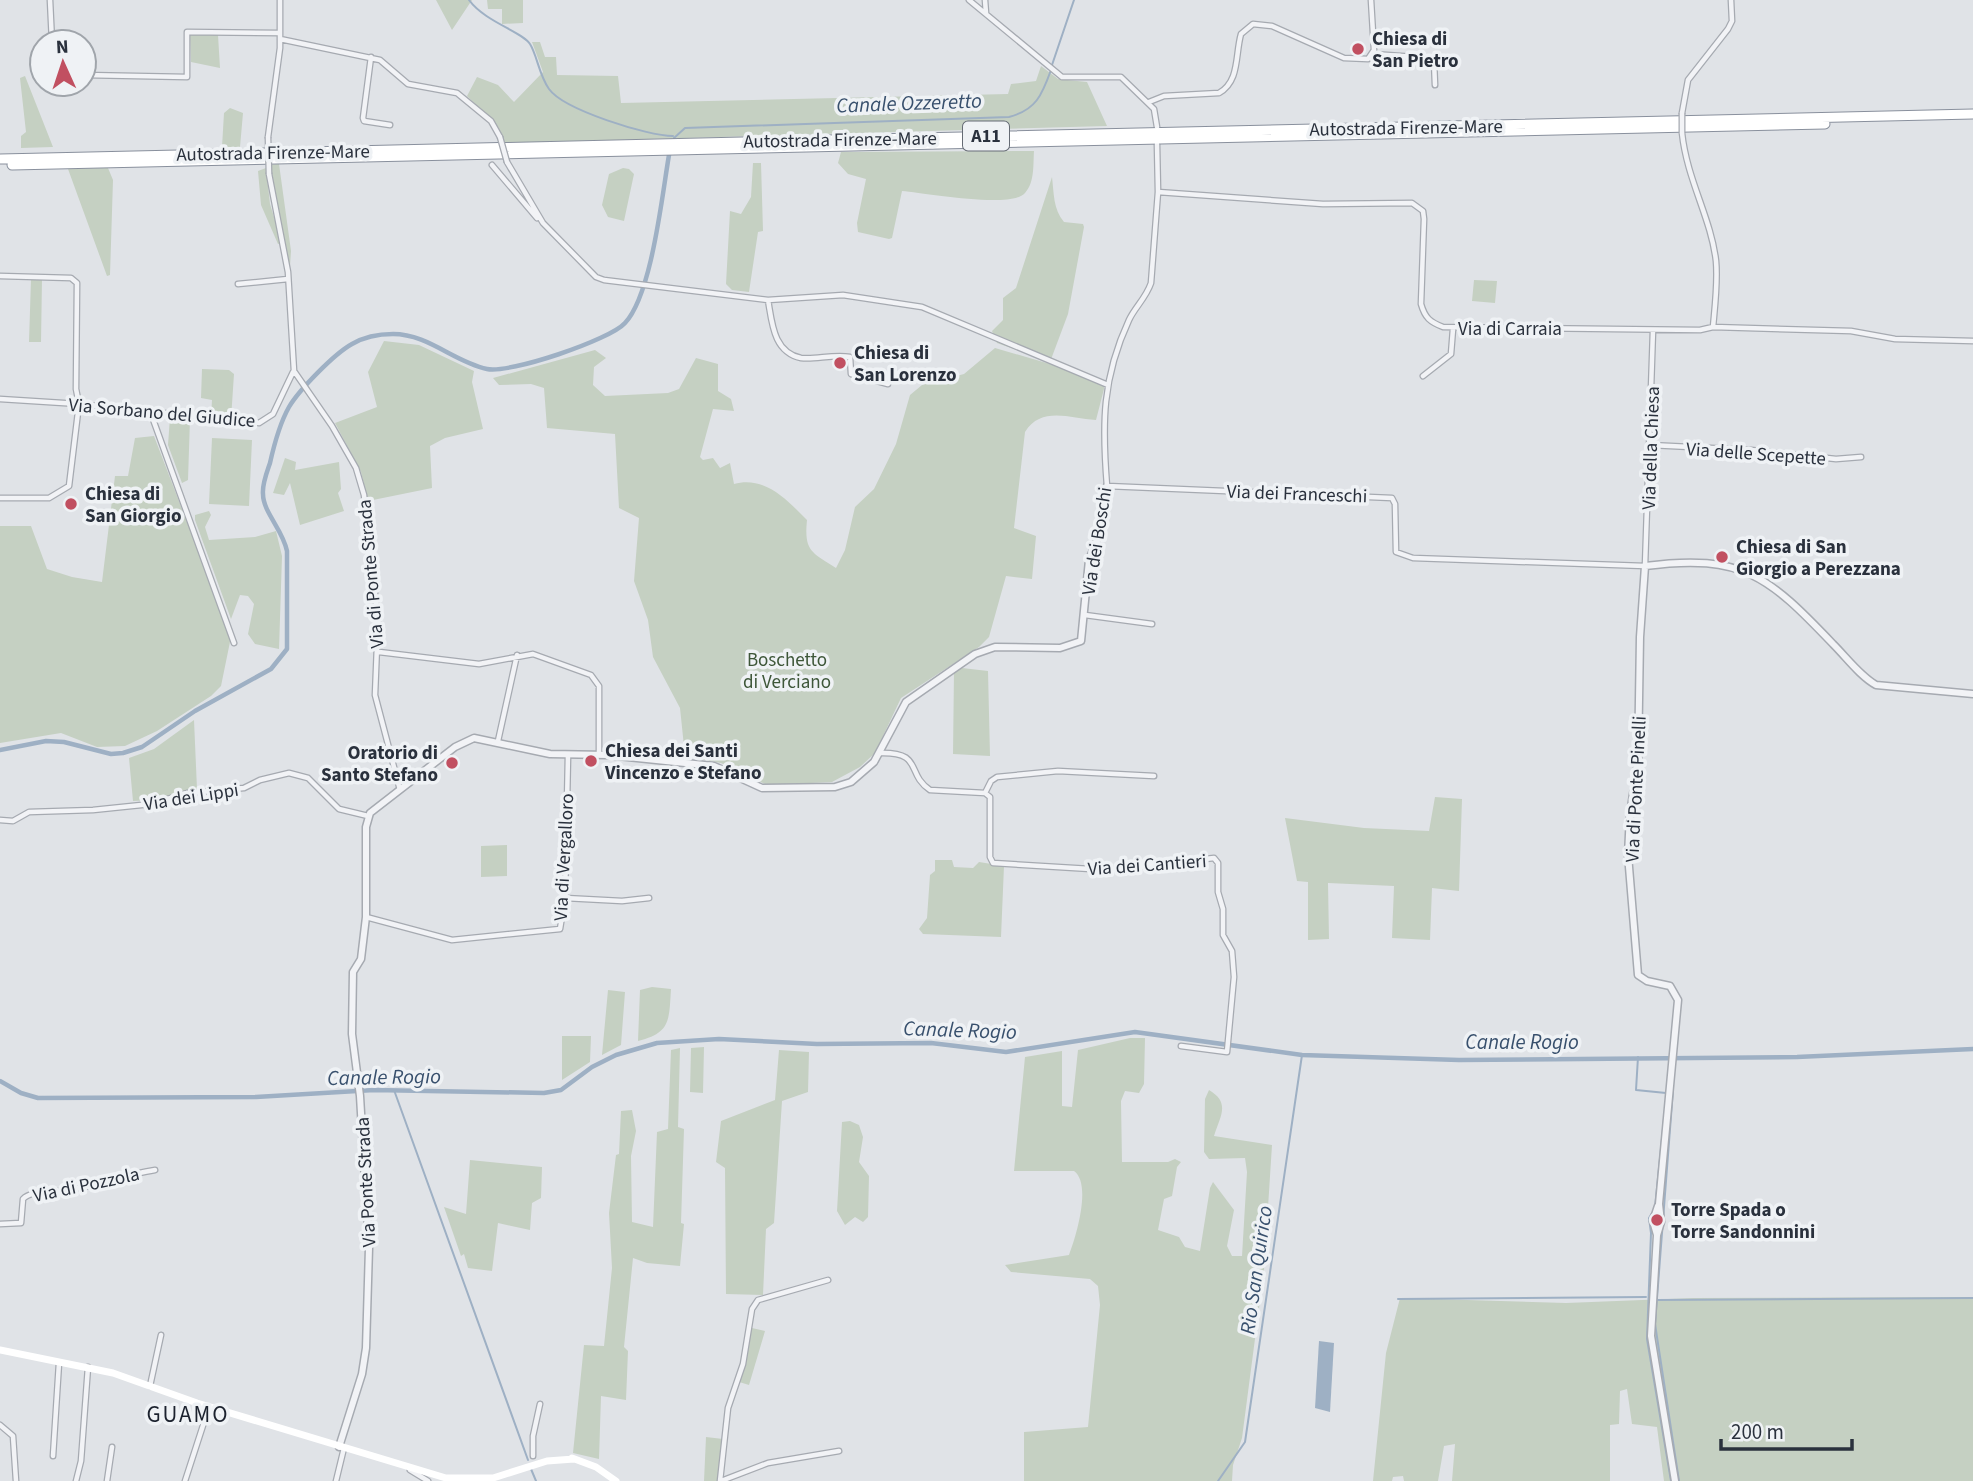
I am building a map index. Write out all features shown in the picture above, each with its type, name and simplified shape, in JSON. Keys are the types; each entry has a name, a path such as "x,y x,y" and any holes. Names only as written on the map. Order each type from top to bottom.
{"highway":[{"name":"Autostrada Firenze-Mare","path":"0,159 1973,114"},
{"name":"Autostrada Firenze-Mare","path":"0,165 1973,120"}],"main road":[{"path":"0,1350 89,1367 209,1407 449,1480 506,1476 547,1461 574,1459"},
{"path":"487,1478 531,1458 556,1457 574,1459 596,1467 616,1481"}],"street":[{"path":"50,0 51,28"},
{"path":"280,0 280,36 268,137 269,174 288,279 294,371"},
{"path":"972,1 982,0 986,13"},
{"path":"1149,102 1164,96 1219,93 1225,89 1234,73 1241,34 1253,24 1272,26 1344,58 1368,59 1373,54 1371,0"},
{"path":"1713,327 1716,261 1710,235 1691,182 1682,133 1683,93 1688,80 1728,29 1731,0"},
{"path":"972,1 1055,74 1072,80 1115,75 1154,108 1157,127"},
{"path":"98,75 187,77 187,32 280,36 371,57 389,66 408,84 457,93 491,121 500,137 507,162 543,223"},
{"path":"1373,54 1429,58 1434,61 1435,85"},
{"path":"371,57 363,118 365,121 390,125"},
{"name":"Via dei Boschi","path":"400,790 461,743 474,738 498,741 532,751 568,755 599,754 714,766 762,788 800,790 835,787 851,782 880,753 906,702 915,693 989,648 1060,648 1077,645 1084,636 1090,560 1098,538 1107,486 1102,426 1109,385 1129,321 1151,283 1158,192 1157,145"},
{"path":"492,165 596,278 768,300 843,295 922,307 1109,385"},
{"name":"Via di Carraia","path":"1158,192 1323,204 1412,203 1419,206 1424,219 1421,304 1424,316 1430,322 1453,329 1653,330 1713,327 1851,331 1895,339 1973,341"},
{"path":"0,276 71,278 77,283 76,389 79,404 69,486 49,498 0,498"},
{"path":"238,284 288,279"},
{"path":"768,300 773,332 786,349 801,358 839,355 850,357 851,374 888,384"},
{"path":"1423,376 1451,354 1453,329"},
{"name":"Via della Chiesa","path":"1646,566 1653,330"},
{"name":"Via Sorbano del Giudice","path":"0,399 79,404 260,424 273,414 294,371"},
{"name":"Via di Ponte Strada","path":"294,371 332,426 361,482 375,590 379,652 375,695 400,790"},
{"path":"150,411 234,643"},
{"name":"Via delle Scepette","path":"1650,445 1751,450 1826,458 1861,457"},
{"name":"Via dei Franceschi","path":"1107,486 1392,498 1395,504 1396,552 1406,556 1646,566"},
{"path":"1646,566 1708,563 1744,570 1761,577 1791,600 1876,685 1973,694"},
{"name":"Via di Ponte Pinelli","path":"1646,566 1640,636 1638,762 1630,814 1628,855 1638,975 1647,981 1670,986 1677,993 1651,1336 1675,1481"},
{"path":"1085,615 1152,624"},
{"path":"379,652 479,664 533,654 595,678 599,686 599,754"},
{"path":"498,741 517,655"},
{"path":"880,753 901,754 910,758 924,786 930,790 985,793 997,776 1058,771 1154,776"},
{"name":"Via di Vergalloro","path":"366,917 410,926 433,938 452,940 560,929 565,898 568,755"},
{"name":"Via dei Lippi","path":"0,820 13,821 29,812 93,810 151,804 187,793 244,788 260,780 289,773 308,778 339,809 368,816"},
{"path":"366,917 368,816 400,790"},
{"name":"Via dei Cantieri","path":"985,793 992,801 990,857 993,863 1107,870 1214,858 1218,863 1217,892 1223,909 1223,935 1232,951 1234,977 1227,1049 1223,1053 1181,1046"},
{"path":"565,898 622,901 649,898"},
{"name":"Via Ponte Strada","path":"342,1448 362,1374 366,1348 369,1248 360,1096 352,1034 353,974 361,959 366,917"},
{"name":"Via di Pozzola","path":"0,1224 21,1223 23,1199 28,1195 64,1191 124,1174 155,1170"},
{"path":"828,1280 758,1300 752,1309 743,1364 728,1408 720,1481 768,1463 839,1451"},
{"path":"150,1386 160,1335"},
{"path":"53,1456 59,1362"},
{"path":"76,1481 81,1461 89,1367"},
{"path":"531,1458 540,1404"},
{"path":"185,1481 209,1407"},
{"path":"0,1425 13,1436 16,1481"},
{"path":"107,1481 112,1447"},
{"path":"336,1481 342,1448"},
{"path":"410,1469 428,1481"}],"green space":[{"path":"436,0 472,0 452,30"},
{"path":"487,0 523,0 523,23 502,24 502,9 488,9"},
{"path":"190,35 218,35 220,68 191,62"},
{"path":"532,42 540,42 545,57 556,57 557,75 618,76 621,103 1008,94 1011,84 1036,81 1041,66 1058,79 1087,82 1107,126 505,143 498,127 467,96 477,77 498,85 514,102 543,72"},
{"path":"25,76 28,98 34,98 53,147 21,148 21,136 26,132 20,78"},
{"path":"230,108 243,113 240,147 222,147 224,113"},
{"path":"1034,151 1030,184 1025,193 1017,198 986,200 902,191 892,238 889,239 858,232 857,223 866,179 848,174 838,163 841,152"},
{"path":"753,163 761,163 763,231 758,232 749,292 732,290 726,284 730,211 741,214 751,197"},
{"path":"279,164 291,251 290,266 272,198 270,165"},
{"path":"108,168 113,180 110,275 107,276 68,169"},
{"path":"266,168 270,204 282,243 278,244 261,205 258,171"},
{"path":"623,168 634,174 624,221 608,217 602,205 609,174"},
{"path":"1052,177 1060,217 1064,222 1083,224 1084,227 1068,314 1050,362 997,343 992,331 1003,320 1003,298 1016,288"},
{"path":"31,279 42,279 41,342 29,342"},
{"path":"1474,280 1497,281 1495,303 1472,301"},
{"path":"384,341 419,345 474,371 472,382 483,429 445,438 430,446 432,488 368,501 361,472 335,423 377,407 368,372"},
{"name":"Boschetto di Verciano","path":"995,348 1050,364 1105,385 1096,420 1047,416 1032,424 1025,432 1014,528 1036,536 1032,579 1006,576 989,637 979,647 901,698 875,753 860,767 832,782 767,785 721,763 685,756 680,708 653,657 648,620 634,581 639,518 619,508 615,434 547,428 544,388 531,384 499,385 493,378 595,350 606,358 594,367 593,385 605,396 668,393 679,389 696,358 718,364 718,391 731,399 734,411 713,409 700,457 703,460 713,458 720,468 730,463 734,484 756,483 783,497 807,520 807,538 811,550 836,568 845,550 855,507 874,489 896,444 910,395 922,385 964,374"},
{"path":"202,369 229,370 234,374 231,419 211,417 212,400 201,398"},
{"path":"170,417 190,419 188,480 182,483 168,445"},
{"path":"154,436 231,637 221,686 211,696 157,731 125,746 97,747 61,733 0,743 0,526 31,526 47,569 102,582 115,476 128,476 135,438"},
{"path":"212,438 252,440 249,506 209,504"},
{"path":"285,458 296,462 295,470 339,462 341,489 338,493 344,511 300,525 290,483 284,495 273,493"},
{"path":"209,511 211,515 205,527 209,540 255,537 276,531 282,556 279,649 255,644 248,634 254,604 248,596 240,595 231,619 195,520 195,515"},
{"path":"962,668 988,671 990,756 953,754 954,671"},
{"path":"194,720 197,789 156,800 133,801 129,758 154,749"},
{"path":"1435,797 1462,799 1459,891 1432,888 1430,940 1392,938 1394,886 1328,883 1329,939 1308,940 1308,882 1297,881 1285,818 1364,828 1429,831"},
{"path":"507,845 507,876 481,877 481,846"},
{"path":"935,860 952,860 954,867 973,868 979,862 1004,866 1001,937 923,934 919,929 927,918 930,875 935,871"},
{"path":"652,987 671,989 668,1017 666,1024 657,1034 638,1041 640,990"},
{"path":"608,990 625,992 621,1045 602,1055"},
{"path":"562,1036 591,1036 590,1062 562,1080"},
{"path":"1130,1038 1145,1038 1144,1084 1139,1093 1125,1091 1121,1101 1122,1162 1168,1162 1175,1159 1181,1162 1177,1167 1172,1196 1164,1199 1158,1230 1179,1237 1185,1247 1200,1251 1213,1182 1234,1210 1227,1246 1232,1256 1242,1256 1247,1172 1245,1158 1209,1159 1204,1152 1205,1099 1209,1090 1222,1105 1214,1136 1272,1145 1264,1270 1242,1438 1233,1465 1232,1481 1024,1481 1024,1432 1088,1427 1100,1305 1098,1286 1090,1279 1011,1272 1005,1265 1069,1255 1081,1211 1082,1187 1074,1171 1014,1171 1025,1057 1062,1051 1062,1106 1072,1107 1078,1050"},
{"path":"704,1047 703,1093 690,1092 691,1048"},
{"path":"680,1048 678,1127 684,1129 681,1223 684,1224 680,1266 647,1263 633,1258 624,1347 628,1351 626,1400 601,1396 599,1459 573,1453 584,1345 604,1346 612,1268 609,1213 616,1155 619,1154 621,1111 632,1110 636,1131 631,1156 632,1222 653,1227 657,1132 668,1129 671,1050"},
{"path":"779,1050 809,1052 808,1092 782,1101 774,1223 766,1229 763,1295 726,1294 725,1168 716,1162 721,1121 775,1100"},
{"path":"850,1121 859,1125 863,1137 859,1162 869,1176 868,1217 863,1222 855,1217 845,1225 837,1211 842,1122"},
{"path":"470,1160 542,1167 541,1198 532,1203 530,1230 498,1223 492,1271 468,1268 464,1254 461,1256 444,1207 466,1214"},
{"path":"1973,1297 1973,1481 1664,1481 1657,1427 1632,1424 1627,1389 1620,1391 1619,1424 1610,1425 1610,1481 1452,1481 1455,1444 1444,1446 1438,1481 1404,1481 1403,1476 1393,1477 1392,1481 1373,1481 1386,1353 1400,1298 1566,1303 1693,1298"},
{"path":"752,1328 765,1331 749,1385 736,1381"},
{"path":"706,1437 723,1439 719,1481 704,1481"}],"water":[{"path":"1319,1341 1334,1343 1330,1412 1315,1408"}],"waterway":[{"path":"469,0 484,14 530,44 540,72 549,89 558,97 607,120 645,132 673,136"},
{"name":"Canale Ozzeretto","path":"1052,65 1074,0"},
{"name":"Canale Ozzeretto","path":"674,138 685,128 1009,117 1032,106 1051,70"},
{"name":"Canale Ozzeretto","path":"0,750 46,741 64,742 111,754 123,753 142,747 195,711 271,669 287,649 287,551 266,508 263,490 280,427 294,400 336,356 352,344 372,336 388,334 418,338 463,361 487,369 499,369 559,354 616,330 625,323 634,309 649,268 669,155"},
{"name":"Canale Rogio","path":"0,1081 21,1093 38,1098 256,1097 374,1090 544,1093 561,1090 592,1067 616,1055 657,1043 719,1039 817,1044 931,1043 1006,1052 1135,1032 1302,1055 1459,1060 1797,1057 1973,1049"},
{"name":"Rio San Quirico","path":"1218,1481 1245,1442 1302,1055"},
{"path":"1638,1057 1636,1090 1666,1093"},
{"path":"394,1090 528,1460"},
{"path":"1673,1090 1655,1324 1679,1481"},
{"path":"1655,1207 1665,1109"},
{"path":"1652,1213 1649,1218 1651,1233 1647,1339 1671,1481"},
{"path":"1398,1299 1646,1297"},
{"path":"1657,1300 1973,1298"},
{"path":"531,1469 536,1481"}],"place":[{"name":"Chiesa di San Pietro","path":"1358,49"},
{"name":"Chiesa di San Lorenzo","path":"840,363"},
{"name":"Chiesa di San Giorgio","path":"71,504"},
{"name":"Chiesa di San Giorgio a Perezzana","path":"1722,557"},
{"name":"Chiesa dei Santi Vincenzo e Stefano","path":"591,761"},
{"name":"Oratorio di Santo Stefano","path":"452,763"},
{"name":"Torre Spada o Torre Sandonnini","path":"1657,1220"}],"district":[{"name":"GUAMO","path":"188,1414"}]}
